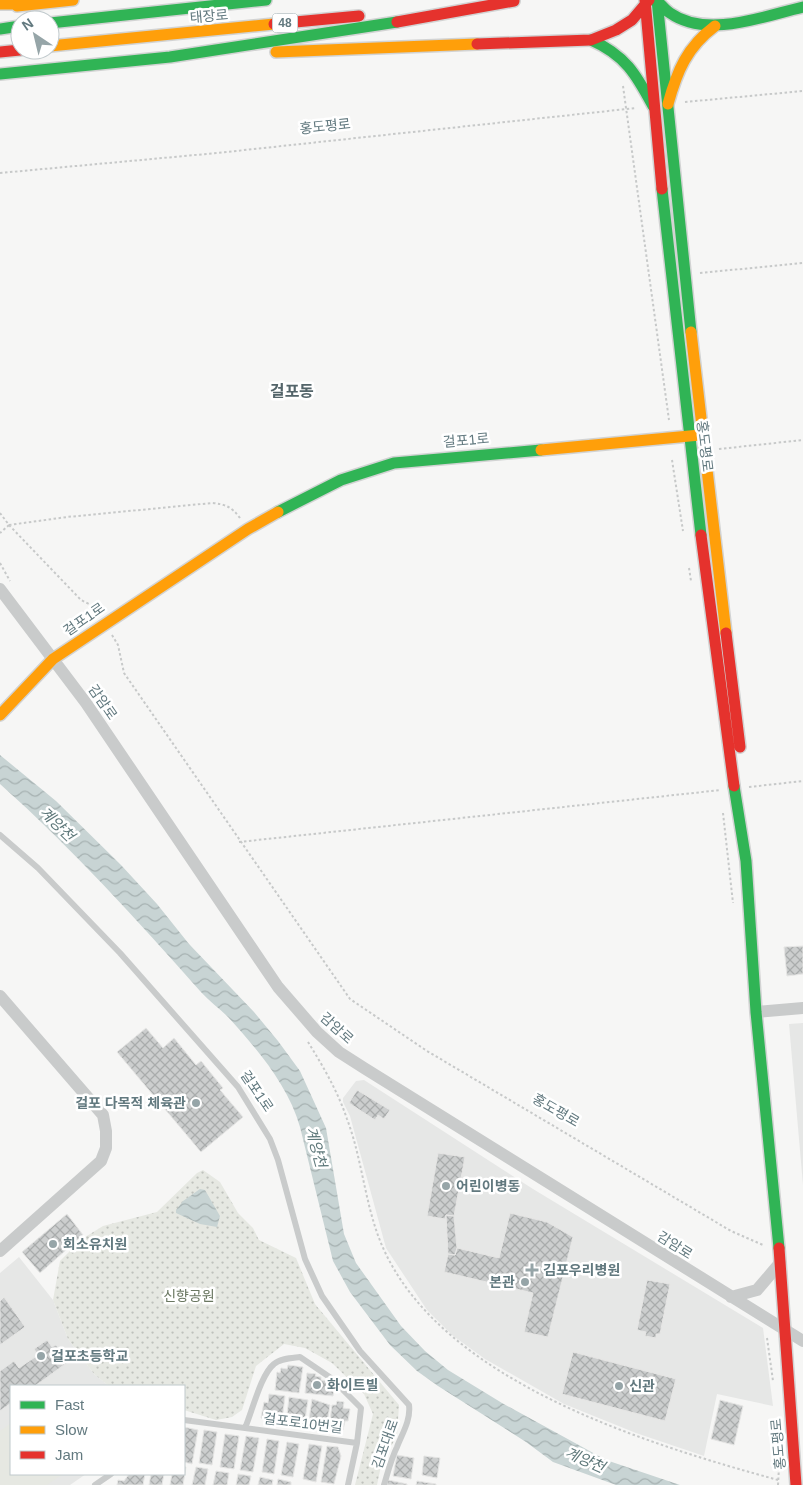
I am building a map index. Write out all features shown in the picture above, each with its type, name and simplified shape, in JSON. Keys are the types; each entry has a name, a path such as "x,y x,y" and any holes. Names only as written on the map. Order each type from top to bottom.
{"main road":[{"path":"0,8 73,0"},
{"name":"태장로","path":"60,23 266,0"},
{"name":"태장로","path":"60,45 519,0"},
{"path":"0,74 170,57 343,31 514,1"},
{"path":"170,57 591,40 611,34 652,2 677,19 685,22 715,26 803,7"},
{"name":"홍도평로","path":"652,2 668,104 702,435 734,699 741,788"},
{"name":"홍도평로","path":"652,2 653,106 689,436 724,721 756,857 762,1012 780,1264 795,1336 796,1480"},
{"path":"0,4 32,4"},
{"path":"668,104 679,66 691,46 715,26"},
{"path":"591,40 610,47 623,56 639,78 653,106"},
{"name":"걸포1로","path":"0,715 54,658 106,622 248,530 300,499 341,480 394,463 702,435"},
{"name":"홍도평로","path":"762,1012 803,1420"}],"street":[{"name":"감암로","path":"0,589 54,658 178,837 278,987 317,1032 339,1052 364,1068 795,1336"},
{"path":"0,996 84,1090 103,1115 106,1131 106,1148 100,1161 0,1250"},
{"path":"762,1012 803,1008"},
{"path":"731,1297 757,1290 780,1264"}],"lane":[{"name":"걸포1로","path":"0,835 38,868 120,953 238,1088 270,1139 278,1160 305,1259 322,1296 360,1351 409,1405 410,1412"},
{"name":"걸포로10번길","path":"245,1428 265,1377 274,1364 300,1357 331,1378 362,1408 348,1485"},
{"name":"김포대로","path":"384,1485 410,1412"},
{"name":"걸포로10번길","path":"185,1420 357,1443"},
{"path":"95,1485 110,1475"}],"path":[{"path":"622,79 669,420"},
{"path":"668,104 803,91"},
{"name":"홍도평로","path":"0,173 217,153 653,106"},
{"path":"686,275 803,263"},
{"name":"홍도평로","path":"704,450 803,440"},
{"path":"672,460 683,531"},
{"path":"0,533 9,525 67,517 212,503 224,504 235,511 248,530"},
{"path":"0,513 9,525"},
{"name":"홍도평로","path":"9,525 81,600 93,606 106,622 118,645 124,673 350,1000 427,1051 724,1227 766,1246 766,1239"},
{"path":"689,568 692,588"},
{"path":"239,842 803,781"},
{"path":"721,790 722,799"},
{"path":"722,807 734,910"},
{"path":"305,1037 324,1068 347,1119 383,1248 413,1296 437,1324 452,1338 483,1360 562,1405 668,1447 778,1481 778,1485"}],"shaded area":[{"path":"803,1023 803,1185 789,1024"},
{"name":"김포우리병원","path":"364,1080 533,1189 763,1328 773,1406 717,1394 704,1456 636,1433 564,1404 485,1359 452,1335 427,1310 386,1248 350,1116 343,1102 343,1098 356,1081"},
{"name":"걸포초등학교","path":"19,1257 53,1300 68,1339 94,1374 108,1385 10,1385 10,1475 85,1475 70,1485 0,1485 0,1273"}],"green space":[{"name":"신향공원","path":"203,1170 220,1182 238,1213 253,1228 259,1240 296,1258 315,1304 399,1405 397,1435 381,1466 377,1485 355,1485 373,1414 364,1394 332,1363 305,1348 284,1344 256,1366 242,1410 232,1417 216,1420 185,1410 185,1385 108,1385 94,1374 68,1339 53,1300 60,1261 82,1239 103,1226 157,1212 197,1173"},
{"path":"10,1424 10,1475 62,1475 47,1485 0,1485 0,1431"}],"water":[{"name":"계양천","path":"0,755 56,801 121,865 157,904 189,944 254,1012 300,1071 326,1128 344,1234 356,1263 401,1326 425,1351 448,1370 502,1403 606,1460 680,1485 616,1485 553,1462 526,1442 417,1371 390,1345 350,1292 333,1261 300,1127 295,1112 280,1082 250,1042 228,1017 203,995 128,911 53,833 0,784"},
{"path":"200,1189 205,1190 220,1216 217,1227 200,1224 176,1213 176,1210 183,1201"}],"building":[{"path":"803,946 803,974 787,976 784,947"},
{"name":"걸포 다목적 체육관","path":"146,1028 163,1048 174,1038 196,1065 201,1061 223,1088 220,1090 243,1117 201,1152 117,1052"},
{"path":"357,1090 390,1110 384,1119 378,1115 375,1120 349,1103"},
{"name":"어린이병동","path":"438,1153 465,1157 454,1216 446,1215 445,1219 427,1216"},
{"name":"본관","path":"510,1213 547,1222 573,1237 548,1337 524,1332 533,1293 444,1272 448,1254 455,1255 457,1248 499,1258"},
{"name":"회소유치원","path":"67,1214 83,1235 40,1273 22,1252"},
{"path":"446,1215 454,1216 457,1248 455,1255 448,1254"},
{"path":"647,1280 670,1284 660,1334 656,1334 656,1338 645,1336 646,1332 637,1330"},
{"path":"4,1297 25,1327 0,1345 0,1301"},
{"path":"47,1340 52,1347 56,1345 68,1362 36,1385 10,1385 10,1404 0,1411 0,1371 14,1361 19,1368 38,1355 34,1349"},
{"name":"신관","path":"573,1352 676,1379 665,1421 562,1394"},
{"path":"288,1365 303,1367 299,1393 275,1390 277,1372 280,1373 281,1368 287,1369"},
{"name":"화이트빌","path":"307,1373 316,1374 315,1376 321,1377 321,1380 327,1381 327,1384 331,1385 330,1389 334,1389 333,1396 305,1393"},
{"path":"269,1394 285,1396 282,1421 261,1418 264,1402 268,1403"},
{"path":"289,1397 308,1400 304,1426 286,1424"},
{"path":"312,1399 330,1405 326,1429 308,1426"},
{"path":"720,1400 743,1406 734,1445 711,1439"},
{"path":"337,1401 344,1402 343,1408 350,1409 348,1421 345,1421 343,1430 329,1428 332,1405 336,1405"},
{"path":"185,1427 198,1430 192,1464 185,1462"},
{"path":"204,1430 217,1432 212,1465 199,1463"},
{"path":"225,1434 239,1436 234,1469 220,1467"},
{"path":"246,1436 259,1438 253,1472 240,1470"},
{"path":"267,1439 279,1441 274,1474 262,1472"},
{"path":"287,1442 299,1444 293,1477 281,1475"},
{"path":"309,1444 322,1446 316,1482 303,1479"},
{"path":"327,1446 338,1447 341,1456 334,1484 321,1482"},
{"path":"397,1455 414,1458 411,1479 393,1476"},
{"path":"424,1456 440,1458 437,1478 422,1475"},
{"path":"196,1467 208,1469 205,1485 192,1485"},
{"path":"216,1471 229,1473 227,1485 213,1485"},
{"path":"238,1474 251,1476 249,1485 236,1485"},
{"path":"128,1475 145,1475 143,1485 117,1485 118,1480 124,1481"},
{"path":"151,1475 164,1475 162,1485 149,1485"},
{"path":"172,1475 185,1475 183,1485 170,1485"},
{"path":"260,1477 273,1480 272,1485 258,1485"},
{"path":"278,1479 291,1482 291,1485 277,1485"},
{"path":"388,1480 407,1484 407,1485 387,1485"},
{"path":"417,1481 436,1484 436,1485 416,1485"}],"traffic: fast":[{"path":"60,22 266,0"},
{"path":"656,0 670,13 685,21 718,25 754,20 803,7"},
{"path":"657,0 691,332"},
{"path":"0,74 170,57 397,22"},
{"path":"0,29 10,28"},
{"path":"591,40 613,52 621,59 635,75 653,106"},
{"path":"662,189 701,535"},
{"path":"278,512 341,480 394,463 541,450"},
{"path":"734,786 746,861 756,1012 779,1248"}],"traffic: slow":[{"path":"17,6 73,0"},
{"path":"0,4 32,4"},
{"path":"60,45 274,24"},
{"path":"668,104 684,60 697,42 715,26"},
{"path":"276,52 477,44"},
{"path":"691,332 726,633"},
{"path":"541,450 700,435"},
{"path":"0,715 53,659 248,529 278,512"}],"traffic: jam":[{"path":"645,0 662,189"},
{"path":"477,44 591,40 616,30 632,20 649,0"},
{"path":"397,22 514,1"},
{"path":"274,24 359,16"},
{"path":"0,52 10,51"},
{"path":"701,535 734,786"},
{"path":"726,633 740,747"},
{"path":"779,1248 796,1485"}],"place":[{"name":"걸포 다목적 체육관","path":"196,1103"},
{"name":"어린이병동","path":"446,1186"},
{"name":"회소유치원","path":"53,1244"},
{"name":"김포우리병원","path":"532,1270"},
{"name":"본관","path":"525,1282"},
{"name":"걸포초등학교","path":"41,1356"},
{"name":"화이트빌","path":"317,1385"},
{"name":"신관","path":"619,1386"}],"district":[{"name":"걸포동","path":"292,391"}]}
